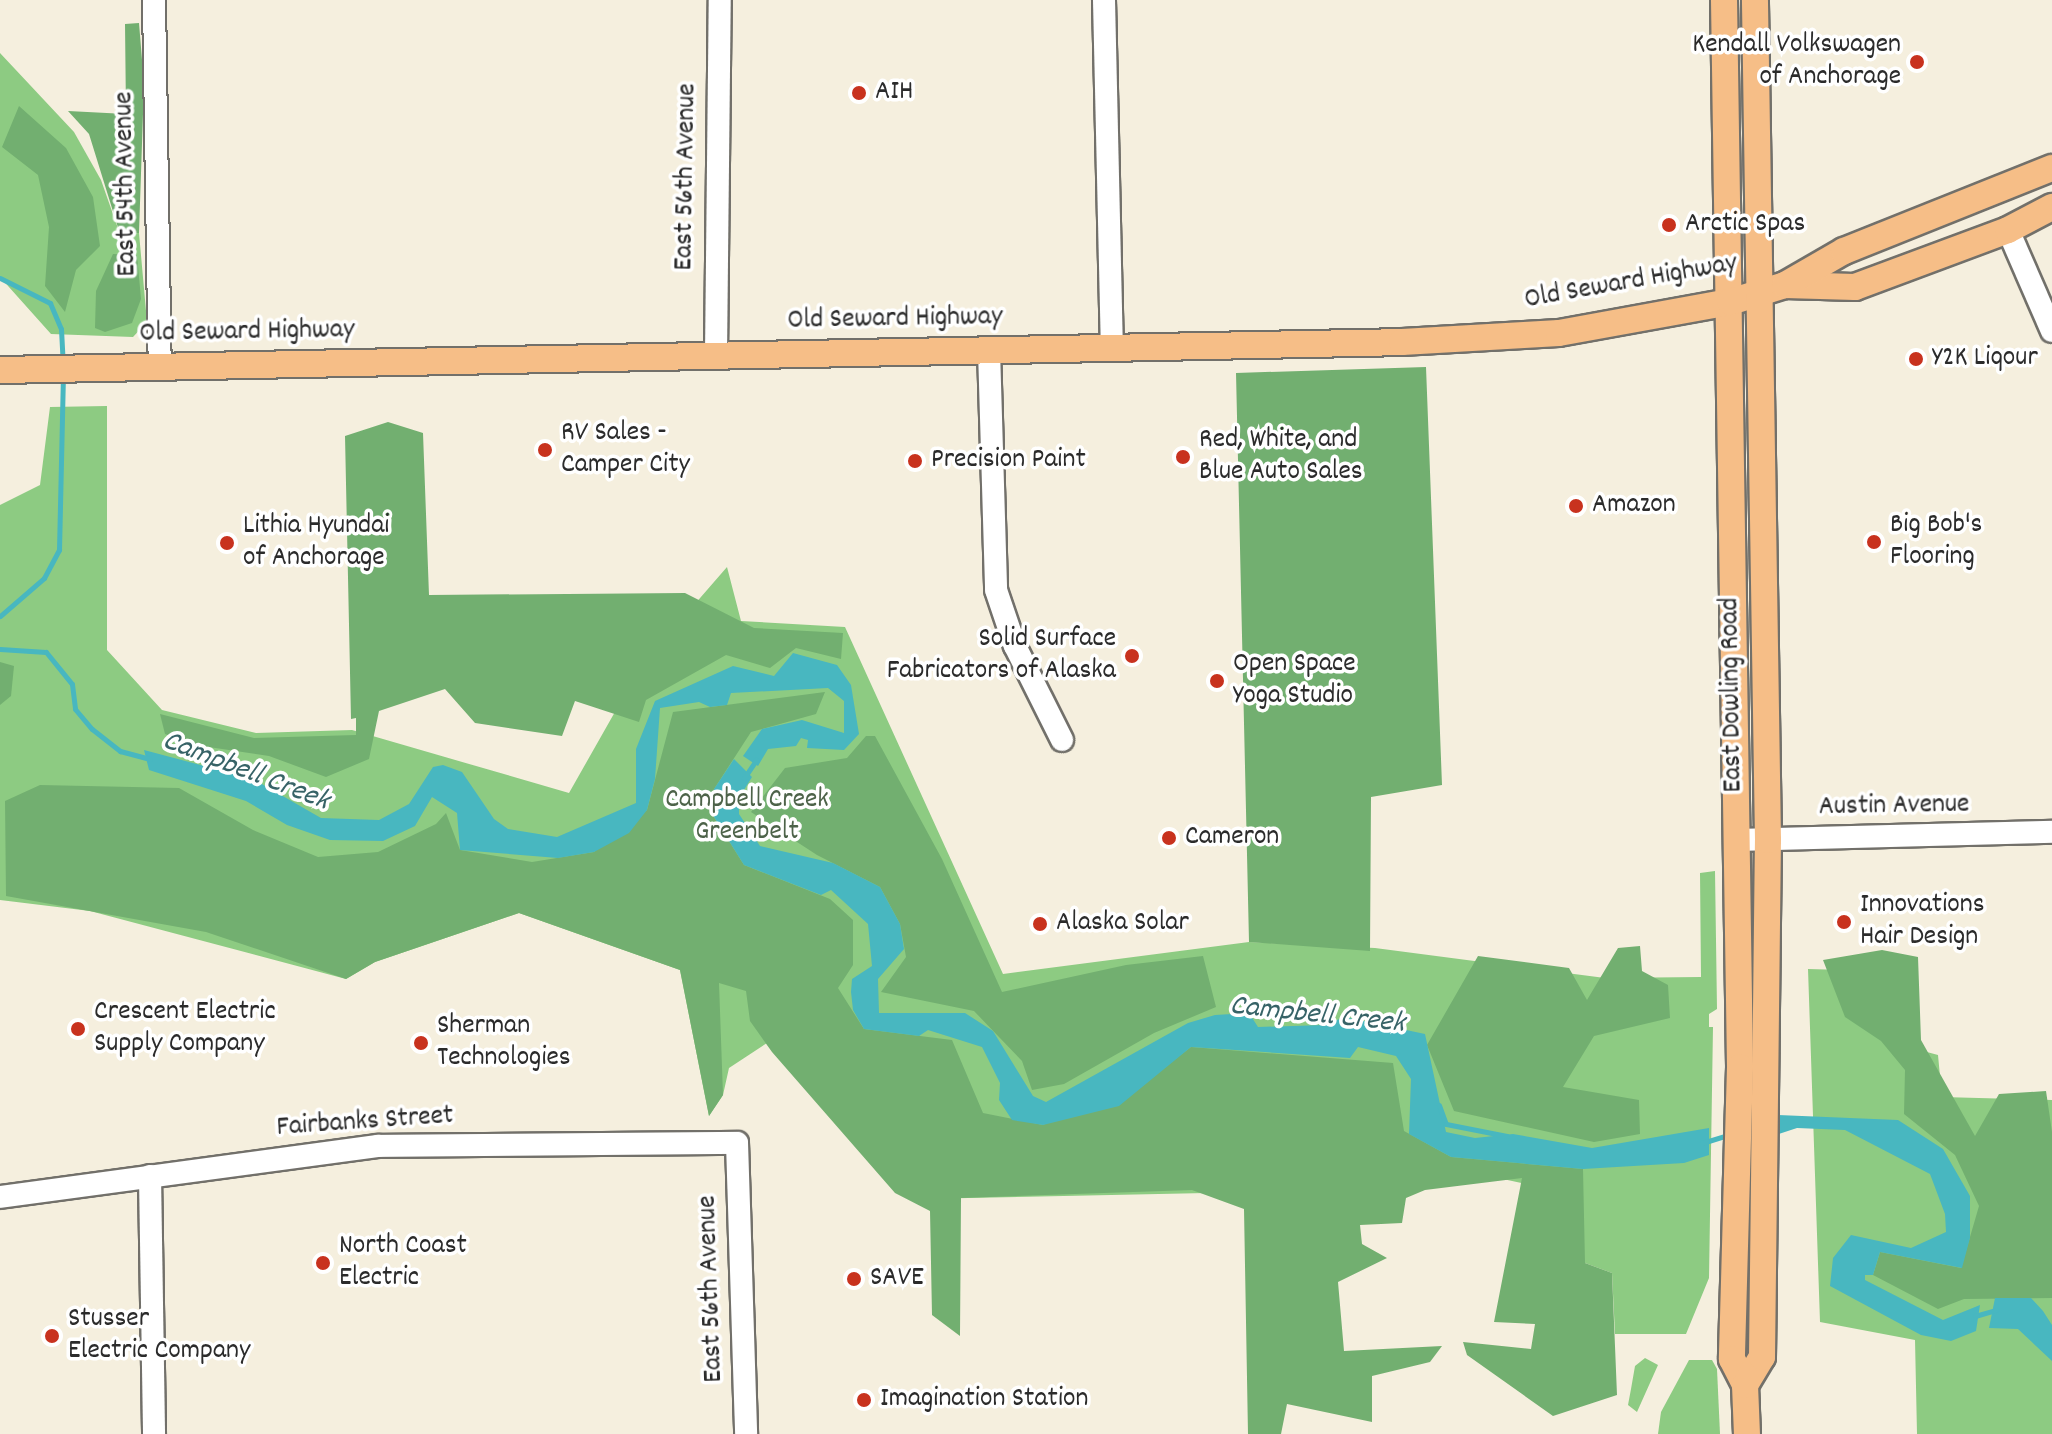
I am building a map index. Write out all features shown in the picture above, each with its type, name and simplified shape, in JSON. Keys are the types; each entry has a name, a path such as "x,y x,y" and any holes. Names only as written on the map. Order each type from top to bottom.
{"main road":[{"name":"East Dowling Road","path":"1724,0 1738,840 1751,1065"},
{"name":"East Dowling Road","path":"1747,1434 1745,1385 1732,1359 1749,1190 1751,1065 1768,840 1755,0"},
{"name":"Old Seward Highway","path":"6,370 1112,348 1559,333 1730,302 1785,285 1844,251 2052,168"},
{"name":"Old Seward Highway","path":"1785,285 1855,287 2008,230 2052,207"}],"street":[{"name":"East 54th Avenue","path":"154,0 160,367"},
{"name":"East 56th Avenue","path":"716,356 720,0"},
{"path":"1104,0 1112,348"},
{"path":"2008,230 2052,331"},
{"path":"989,350 996,590 1015,646 1062,740"},
{"name":"Austin Avenue","path":"1738,840 2052,832"},
{"name":"East 56th Avenue","path":"737,1143 746,1434"},
{"name":"Fairbanks Street","path":"0,1197 378,1146 737,1143"},
{"path":"150,1176 154,1434"}],"green space":[{"path":"139,23 144,84 139,233 120,234 89,134 68,111 126,114 125,24"},
{"path":"0,53 74,132 101,180 120,234 139,233 147,322 133,337 51,334 0,277"},
{"path":"19,106 66,148 93,197 100,246 76,270 65,312 45,286 49,227 38,175 2,147"},
{"path":"113,254 137,255 141,299 132,323 105,332 95,328 96,291"},
{"path":"1426,367 1442,785 1371,797 1370,951 1249,942 1236,373"},
{"name":"Campbell Creek Greenbelt","path":"107,406 107,650 162,710 256,733 352,730 569,793 641,666 727,567 741,621 845,627 1003,974 1249,942 1375,948 1605,978 1701,977 1700,873 1715,871 1717,1009 1709,1014 1709,1027 1713,1027 1709,1278 1686,1334 1615,1334 1612,1273 1585,1263 1549,1189 1489,1176 1254,1192 919,1199 773,1039 729,1068 723,1095 709,1116 680,970 519,913 375,962 346,979 90,911 0,900 0,505 40,485 50,407"},
{"path":"388,422 423,433 429,595 685,593 754,628 843,633 841,659 796,648 770,668 726,655 646,700 639,722 575,701 562,736 475,723 445,689 379,711 369,759 326,777 269,756 195,745 165,734 160,714 254,738 356,735 356,718 351,719 345,436"},
{"path":"0,662 14,666 11,696 0,705"},
{"path":"825,692 816,714 751,732 705,803 744,865 830,899 853,920 853,965 838,988 864,1029 952,1040 983,1113 1043,1125 1170,1063 1191,1047 1393,1063 1404,1131 1451,1157 1583,1169 1585,1263 1612,1273 1617,1395 1553,1416 1467,1355 1463,1342 1531,1349 1535,1324 1494,1322 1522,1178 1425,1190 1406,1198 1402,1223 1360,1225 1362,1244 1387,1258 1338,1282 1344,1351 1442,1346 1430,1362 1372,1376 1372,1422 1287,1404 1281,1434 1248,1434 1244,1209 1192,1190 961,1198 960,1336 932,1315 930,1211 895,1193 772,1052 750,1021 746,991 719,983 723,1095 709,1116 680,970 519,913 375,962 346,979 206,932 6,896 5,801 40,785 179,788 253,830 318,857 378,852 436,824 446,813 460,850 532,862 594,852 647,810 673,712"},
{"path":"866,736 875,736 942,859 1002,992 1126,965 1203,956 1216,1007 1154,1033 1064,1084 1032,1090 1022,1061 974,1011 881,992 906,957 900,924 880,887 817,855 751,812 785,768 847,758"},
{"path":"1640,946 1642,971 1668,985 1670,1018 1594,1036 1563,1087 1639,1100 1640,1134 1594,1142 1454,1111 1427,1045 1478,956 1569,968 1587,1000 1618,948"},
{"path":"1882,950 1918,957 1921,1040 1975,1136 1999,1094 2046,1091 2052,1132 2052,1298 1964,1299 1938,1309 1873,1275 1880,1252 1961,1268 1979,1206 1955,1155 1904,1114 1905,1070 1881,1041 1845,1017 1823,960"},
{"path":"1808,969 1913,972 1912,1048 1938,1055 1942,1097 2052,1100 2052,1434 1917,1434 1915,1340 1820,1322"},
{"path":"1645,1358 1658,1365 1637,1412 1628,1405 1635,1366"},
{"path":"1689,1360 1712,1360 1717,1369 1720,1434 1658,1434 1661,1412"}],"water":[{"path":"793,653 837,665 851,685 859,734 844,750 807,748 808,740 801,738 796,746 768,749 758,766 743,756 762,729 802,720 844,733 844,701 828,688 731,693 727,705 710,707 699,702 660,708 655,779 647,810 629,833 594,852 558,858 460,850 457,813 432,797 415,826 383,841 330,840 287,825 246,801 149,770 144,750 253,779 321,818 379,820 409,804 433,767 443,765 462,772 494,819 508,829 557,837 636,803 636,749 655,701 733,666 774,676"},
{"path":"734,759 752,777 739,798 739,814 760,846 833,863 880,887 900,924 904,949 878,979 879,1013 965,1013 993,1031 1033,1096 1046,1102 1188,1023 1215,1015 1249,1013 1258,1027 1324,1025 1345,1017 1425,1034 1446,1132 1475,1138 1513,1134 1592,1148 1709,1128 1709,1155 1684,1163 1583,1169 1451,1157 1409,1134 1411,1079 1396,1056 1358,1047 1350,1058 1191,1047 1119,1106 1043,1125 1012,1120 999,1100 1000,1083 982,1047 928,1030 919,1036 864,1029 853,1010 851,992 852,979 872,966 868,924 831,890 821,895 744,865 714,817 714,789"},
{"path":"1777,1115 1898,1120 1943,1149 1970,1196 1970,1238 1962,1268 1880,1252 1873,1275 1865,1275 1865,1280 1943,1320 1980,1305 1976,1331 1951,1341 1921,1335 1830,1286 1833,1258 1851,1235 1911,1248 1946,1232 1945,1214 1930,1174 1845,1130 1797,1128 1776,1135"},
{"path":"1995,1298 2031,1298 2043,1311 2052,1325 2052,1361 2018,1329 1989,1328"}],"waterway":[{"name":"Campbell Creek","path":"0,278 50,303 61,329 63,363"},
{"name":"Campbell Creek","path":"0,616 44,578 59,550 63,377"},
{"name":"Campbell Creek","path":"0,649 46,652 72,684 75,709 92,729 120,751 150,759"},
{"name":"Campbell Creek","path":"744,778 756,760"},
{"name":"Campbell Creek","path":"1439,1105 1446,1124 1507,1136"},
{"name":"Campbell Creek","path":"1702,1143 1731,1134"},
{"name":"Campbell Creek","path":"1975,1316 1996,1310"}],"place":[{"name":"Kendall Volkswagen of Anchorage","path":"1917,62"},
{"name":"AIH","path":"859,93"},
{"name":"Arctic Spas","path":"1669,225"},
{"name":"Y2K Liqour","path":"1916,359"},
{"name":"RV Sales - Camper City","path":"545,450"},
{"name":"Red, White, and Blue Auto Sales","path":"1183,457"},
{"name":"Precision Paint","path":"915,461"},
{"name":"Amazon","path":"1576,506"},
{"name":"Big Bob's Flooring","path":"1874,542"},
{"name":"Lithia Hyundai of Anchorage","path":"227,543"},
{"name":"Solid Surface Fabricators of Alaska","path":"1132,656"},
{"name":"Open Space Yoga Studio","path":"1217,681"},
{"name":"Cameron","path":"1169,838"},
{"name":"Innovations Hair Design","path":"1844,922"},
{"name":"Alaska Solar","path":"1040,924"},
{"name":"Crescent Electric Supply Company","path":"78,1029"},
{"name":"Sherman Technologies","path":"421,1043"},
{"name":"North Coast Electric","path":"323,1263"},
{"name":"SAVE","path":"854,1279"},
{"name":"Stusser Electric Company","path":"52,1336"},
{"name":"Imagination Station","path":"864,1400"}]}
